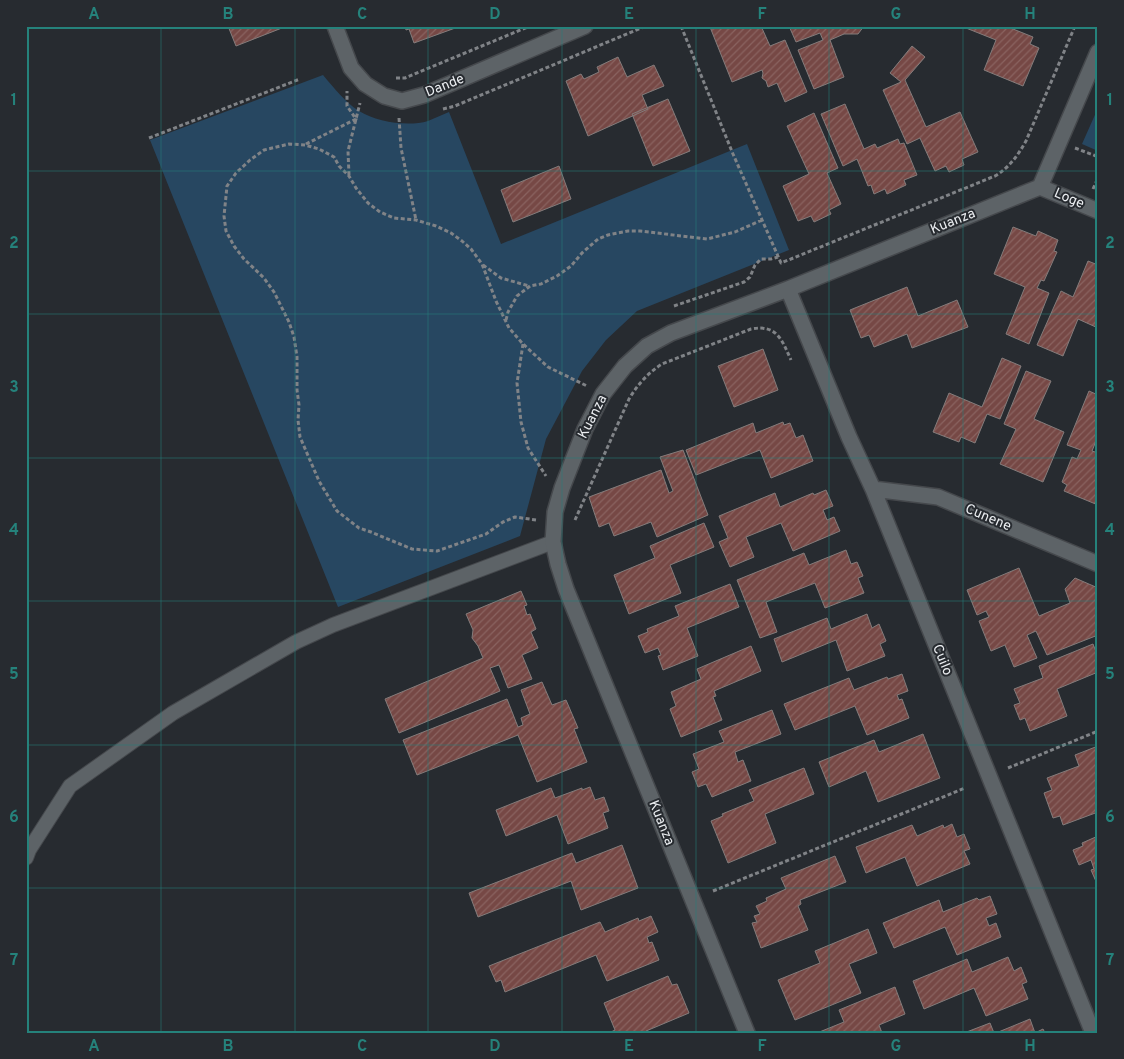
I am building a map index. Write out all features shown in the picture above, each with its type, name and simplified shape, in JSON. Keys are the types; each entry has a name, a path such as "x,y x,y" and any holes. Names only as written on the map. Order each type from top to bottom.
{"street":[{"path":"335,26 351,68 365,84 384,96 402,101"},
{"name":"Dande","path":"402,101 424,95 586,26"},
{"path":"1040,187 1098,52"},
{"name":"Loge","path":"1040,187 1098,211"},
{"name":"Kuanza","path":"746,1033 566,589 553,542 555,512 562,488 585,429 603,394 625,366 647,346 671,333 1040,187"},
{"name":"Cuilo","path":"788,288 873,488 1093,1033"},
{"name":"Cunene","path":"873,488 938,497 1098,564"}],"lane":[{"path":"26,858 29,850 70,786 173,712 296,642 333,625 553,542"}],"path":[{"path":"392,77 405,78 530,26"},
{"path":"455,106 646,26"},
{"path":"681,26 733,154 781,263 1000,173 1016,158 1026,141 1075,26"},
{"path":"149,138 300,79"},
{"path":"349,176 348,151 365,84"},
{"path":"347,90 347,106 356,119"},
{"path":"402,101 398,113 401,148 416,220"},
{"path":"305,145 356,119"},
{"path":"554,523 515,517 503,522 486,534 437,551 412,549 359,528 336,511 319,481 300,438 297,357 294,337 289,322 274,292 264,278 244,259 226,231 224,216 227,186 236,173 264,150 289,144 305,145 334,157 368,203 380,212 394,218 416,220 451,233 462,240 482,264 501,278 530,286 541,284 557,276 571,266 598,239 608,235 640,231 707,238 735,232 762,220"},
{"path":"1072,146 1097,157"},
{"path":"1092,193 1098,178"},
{"path":"674,306 744,282 750,277 755,265 761,259 778,257"},
{"path":"482,264 509,328 523,344 548,367 603,394"},
{"path":"509,328 506,320 508,312 517,296 530,286"},
{"path":"575,520 629,398 652,371 662,364 751,328 764,328 778,335 791,360"},
{"path":"523,344 517,382 521,422 528,448 548,478 562,488"},
{"path":"1008,768 1098,731"},
{"path":"713,890 965,788"}],"shaded area":[{"path":"323,75 359,111 383,121 420,123 449,112 501,244 747,144 789,250 637,311 606,340 582,371 546,439 520,536 338,607 150,140"},
{"path":"1098,108 1098,151 1082,144"}],"building":[{"path":"228,26 287,26 236,46"},
{"path":"405,26 458,27 414,43 409,29 406,30"},
{"path":"711,26 761,26 770,46 785,40 807,92 785,102 777,83 768,87 766,81 762,78 762,70 732,82"},
{"path":"789,26 864,26 858,34 844,34 830,40 844,77 814,89 798,50 823,40 820,33 796,42"},
{"path":"961,26 1008,26 1033,37 1030,44 1039,48 1023,86 984,70 996,40"},
{"path":"912,46 925,57 905,80 926,127 960,112 978,152 962,159 964,165 949,172 946,166 935,171 920,138 907,144 883,90 901,82 890,73"},
{"path":"618,57 627,77 654,65 664,86 642,95 648,109 588,136 566,81 581,74 584,79 599,72 597,67"},
{"path":"668,99 690,151 653,166 632,114"},
{"path":"845,104 864,149 875,144 877,148 898,139 900,144 904,143 917,175 904,180 906,185 887,194 885,189 874,194 871,185 868,186 857,159 843,166 821,114"},
{"path":"814,113 838,168 827,173 841,204 829,210 831,214 814,222 811,216 798,221 783,186 809,174 787,126"},
{"path":"559,166 571,199 513,222 501,190"},
{"path":"1013,227 1036,236 1038,231 1058,240 1054,251 1057,252 1044,281 1041,280 1037,288 1049,293 1029,344 1006,334 1025,287 994,274"},
{"path":"1088,261 1098,265 1098,328 1078,319 1063,356 1037,345 1061,291 1073,297"},
{"path":"907,287 918,316 957,300 968,327 912,348 907,334 874,347 869,335 861,338 850,310"},
{"path":"763,349 778,390 734,407 718,366"},
{"path":"1002,358 1021,366 1000,419 987,414 975,443 961,437 959,442 933,432 949,393 982,407"},
{"path":"1026,371 1051,381 1034,419 1064,432 1043,482 1000,464 1016,429 1004,424"},
{"path":"1089,391 1098,395 1098,436 1092,451 1098,453 1098,505 1064,491 1067,485 1062,482 1072,457 1077,459 1081,450 1067,445"},
{"path":"783,422 784,425 790,423 796,438 803,435 813,461 771,478 760,450 696,475 686,450 753,423 756,433"},
{"path":"683,450 708,515 657,537 651,522 614,536 609,523 599,527 589,497 661,470 669,493 673,491 660,457"},
{"path":"826,490 833,506 823,510 827,520 834,517 840,531 793,551 781,523 746,537 754,557 730,567 719,542 728,538 719,516 775,493 780,507 813,493 814,495"},
{"path":"704,523 714,547 670,565 681,593 629,614 614,575 655,558 650,546"},
{"path":"846,550 851,564 857,562 863,576 858,578 864,593 825,608 815,583 766,602 777,632 760,638 737,580 804,553 809,565"},
{"path":"1019,568 1039,616 1070,603 1065,589 1075,578 1098,588 1098,635 1047,655 1036,631 1027,635 1037,658 1014,667 1005,645 991,651 979,621 989,617 986,611 977,615 967,590"},
{"path":"730,584 739,607 687,628 698,656 663,670 658,656 661,655 658,648 645,653 638,636 648,632 647,629 679,616 675,606"},
{"path":"521,591 527,605 524,606 527,615 530,614 536,629 531,632 538,648 522,655 532,679 508,688 499,665 490,668 500,691 399,733 385,699 483,658 472,638 473,630 466,614"},
{"path":"867,614 872,628 879,624 886,641 880,644 885,656 847,671 836,640 782,662 774,639 827,618 831,629"},
{"path":"1093,644 1098,657 1098,672 1057,689 1067,716 1030,731 1025,718 1020,720 1014,705 1020,703 1014,689 1043,678 1039,666"},
{"path":"751,646 761,671 714,691 716,696 713,697 722,720 681,737 670,709 676,706 671,692 701,679 697,669"},
{"path":"902,674 908,691 897,695 899,700 902,699 909,718 867,735 855,706 795,730 784,704 849,678 854,690 887,677 888,679"},
{"path":"542,682 552,705 566,700 578,728 574,729 587,762 537,782 518,735 417,775 403,740 507,699 518,727 523,725 521,718 530,714 521,690"},
{"path":"772,710 781,734 735,752 738,762 743,760 751,781 712,797 706,784 698,787 692,772 699,769 693,754 724,742 719,731"},
{"path":"923,734 940,778 878,802 866,771 829,787 819,762 874,740 879,752"},
{"path":"1098,746 1098,812 1063,825 1060,816 1053,818 1044,793 1052,790 1047,778 1079,766 1075,755"},
{"path":"804,768 814,794 765,814 776,843 728,863 711,821 723,816 722,814 754,801 749,790"},
{"path":"590,787 595,800 604,797 609,811 603,813 608,828 568,844 557,815 506,836 496,810 551,788 555,798"},
{"path":"952,824 957,837 964,834 970,849 964,851 970,864 917,886 905,857 866,873 856,847 912,825 917,836 943,825 944,828"},
{"path":"1098,836 1098,886 1091,870 1094,869 1091,860 1079,865 1073,850 1083,846 1082,843"},
{"path":"622,845 638,888 581,910 571,881 478,917 469,893 572,853 576,863"},
{"path":"835,856 846,882 800,900 801,904 798,906 808,930 761,948 752,923 757,922 754,916 760,914 756,906 767,901 766,898 786,889 781,878"},
{"path":"990,896 997,914 986,918 989,926 996,923 1001,937 957,955 945,927 894,948 883,923 939,900 943,912 977,898 979,900"},
{"path":"651,916 658,932 647,937 649,943 652,942 659,960 607,981 596,955 505,992 501,980 496,982 489,966 600,922 605,932 638,918 639,921"},
{"path":"868,929 877,953 849,964 861,993 795,1020 778,980 820,963 815,951"},
{"path":"1008,957 1014,971 1021,967 1027,982 1022,984 1028,999 986,1016 974,988 924,1009 913,981 967,959 972,972"},
{"path":"668,976 672,985 677,984 689,1013 646,1031 647,1033 609,1033 615,1030 604,1003"},
{"path":"895,987 905,1014 879,1025 882,1033 817,1033 844,1022 839,1010"},
{"path":"1030,1019 1035,1033 996,1033"},
{"path":"990,1023 994,1033 964,1033"},
{"path":"1043,1029 1045,1033 1035,1033"}]}
